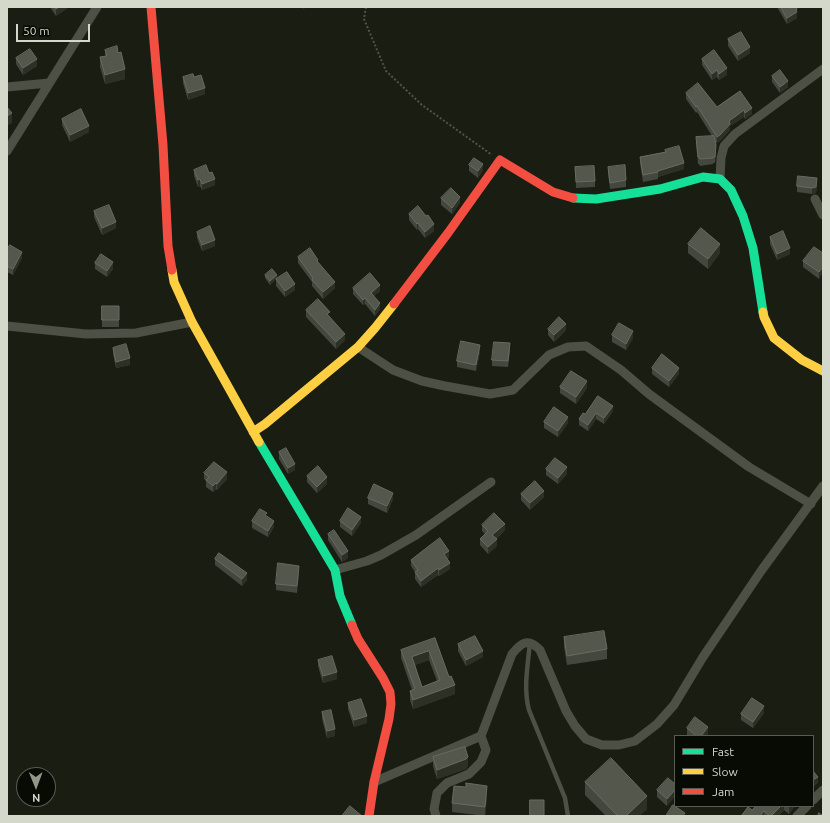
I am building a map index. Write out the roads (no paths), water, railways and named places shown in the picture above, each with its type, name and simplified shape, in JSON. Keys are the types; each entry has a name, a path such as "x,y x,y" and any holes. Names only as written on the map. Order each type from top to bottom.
{"street":[{"path":"7,150 97,7"},
{"path":"151,7 163,145 168,246 174,282 192,322 253,432 335,570 340,596 358,638 390,692 391,704 389,718 374,782 369,816"},
{"path":"720,179 720,158 724,146 735,134 823,69"},
{"path":"7,87 49,84"},
{"path":"253,432 265,424 358,347 375,328 448,233 500,160 553,192 572,198 596,199 660,189 704,177 720,179 731,190 743,216 753,248 764,317 774,338 802,360 823,370"},
{"path":"815,199 823,215"},
{"path":"7,326 100,334 136,333 192,322"},
{"path":"358,347 393,370 422,381 490,394 513,390 549,355 568,347 586,346 621,370 649,394 749,467 810,504"},
{"path":"335,570 367,561 381,555 416,535 491,482"},
{"path":"436,816 434,809 437,793 447,783 469,774 481,762 486,750 481,736 512,654 518,646 530,642 540,650 566,711 575,726 586,739 602,745 620,745 635,741 658,724 674,705 703,657 823,486"},
{"path":"374,782 481,736"},
{"path":"814,799 823,790"},
{"path":"797,816 806,807"}],"lane":[{"path":"530,642 526,699 529,710 565,798 568,816"}]}
